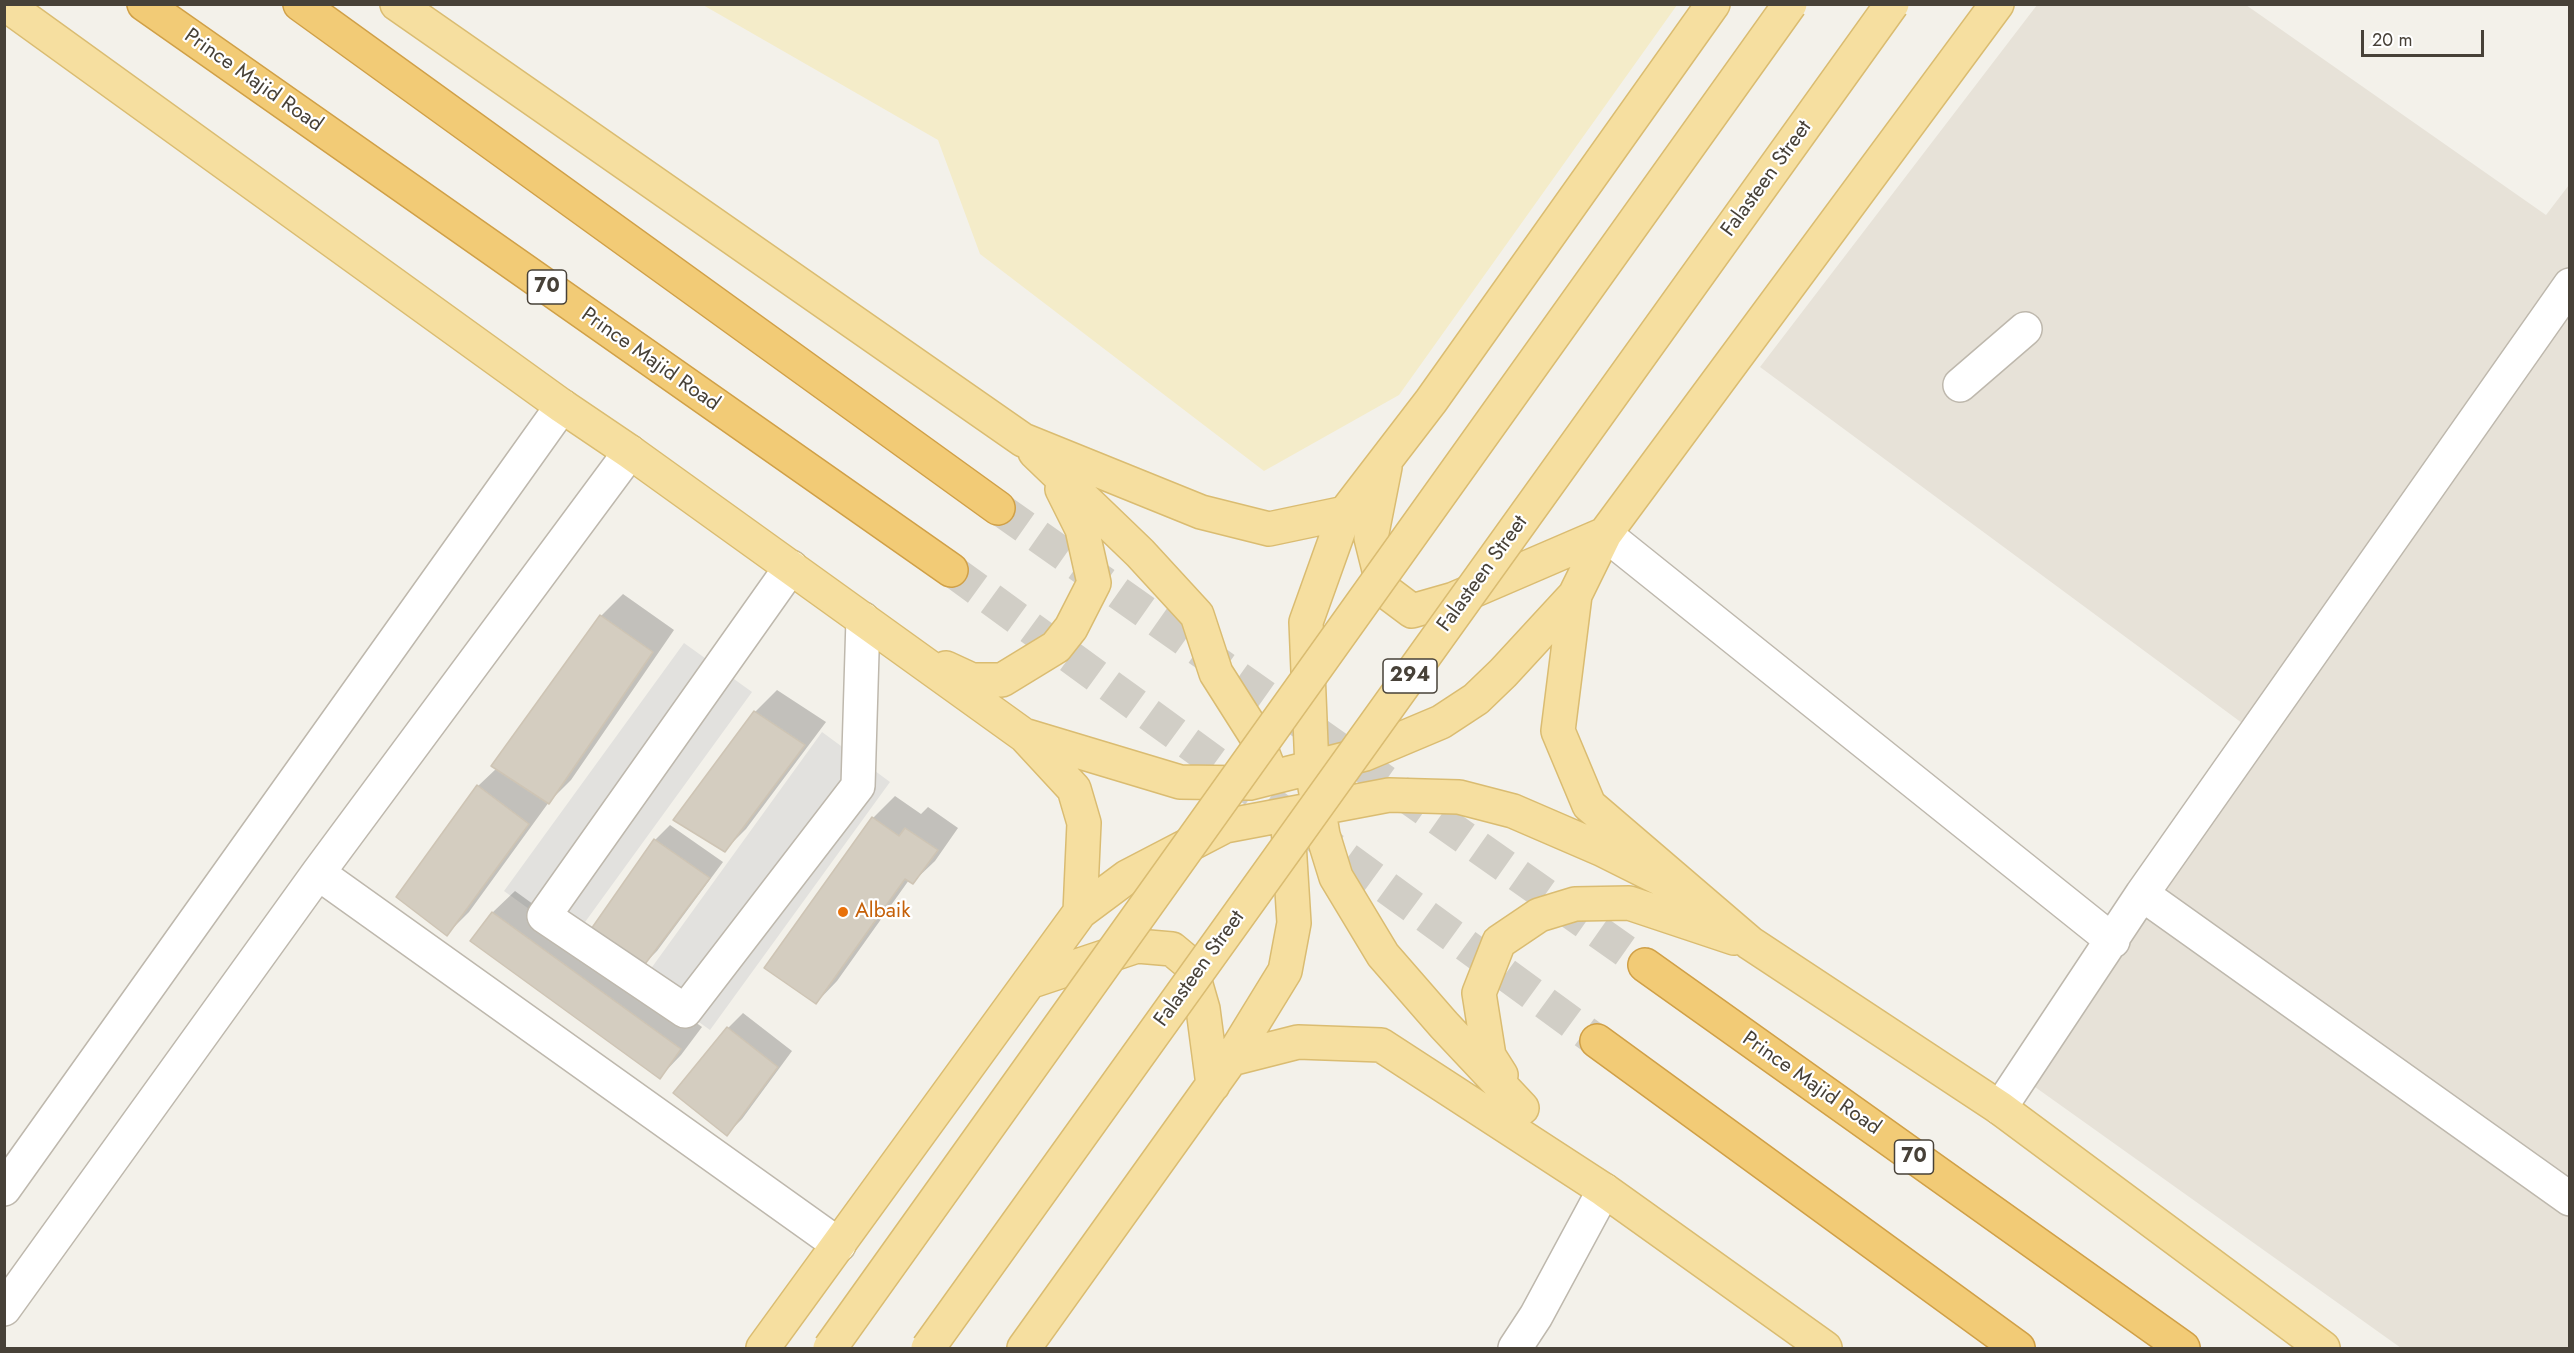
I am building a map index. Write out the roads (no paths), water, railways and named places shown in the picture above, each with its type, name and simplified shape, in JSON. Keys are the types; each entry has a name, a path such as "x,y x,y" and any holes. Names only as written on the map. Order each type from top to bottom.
{"highway":[{"name":"Prince Majid Road","path":"144,4 951,570"},
{"path":"300,4 998,508"},
{"name":"Prince Majid Road","path":"1645,965 2182,1348"},
{"path":"1597,1041 2018,1348"}],"main road":[{"path":"5,4 562,406 630,452 1025,736 1074,789 1084,824 1080,912"},
{"path":"397,4 1020,438 1140,553 1197,615 1216,673 1256,736 1287,813 1294,923 1285,971 1231,1059 1024,1348"},
{"path":"1604,1190 1522,1108 1444,1025 1383,955 1336,877 1323,835 1312,769 1306,622 1345,513 1431,401 1713,4"},
{"path":"830,1348 1790,4"},
{"name":"Falasteen Street","path":"928,1348 1892,4"},
{"path":"1025,736 1180,782 1250,783 1365,754 1441,722 1476,699 1575,595 1605,534 1997,4"},
{"path":"1020,438 1201,512 1269,529 1345,513"},
{"path":"906,650 972,680 1002,680 1056,646 1071,628 1094,583 1082,529 1061,487 1020,438"},
{"path":"1387,459 1371,538 1384,590 1412,611 1454,599 1605,534"},
{"path":"1575,595 1558,731 1589,805 1750,944 2000,1108 2323,1348"},
{"path":"764,1348 1080,912 1127,877 1225,826 1389,795 1459,797 1513,811 1601,849 1695,896"},
{"path":"1522,1108 1489,1056 1479,993 1499,942 1539,915 1575,904 1629,903 1750,944"},
{"path":"1029,982 1137,946 1172,949 1190,964 1203,1009 1213,1085"},
{"path":"1231,1059 1298,1042 1381,1045 1604,1190 1825,1348"}],"street":[{"path":"2000,1108 2142,894 2570,285"},
{"path":"1960,385 2025,329"},
{"path":"4,1189 562,406"},
{"path":"4,1309 318,873 630,452"},
{"path":"1605,534 2113,940"},
{"path":"791,567 544,916 685,1011 858,786 863,619"},
{"path":"318,873 839,1245"},
{"path":"2142,894 2570,1199"},
{"path":"1515,1348 1604,1190"}],"tunnel":[{"path":"998,508 1645,965"},
{"path":"951,570 1597,1041"}],"place":[{"name":"Albaik","path":"843,912"}]}
